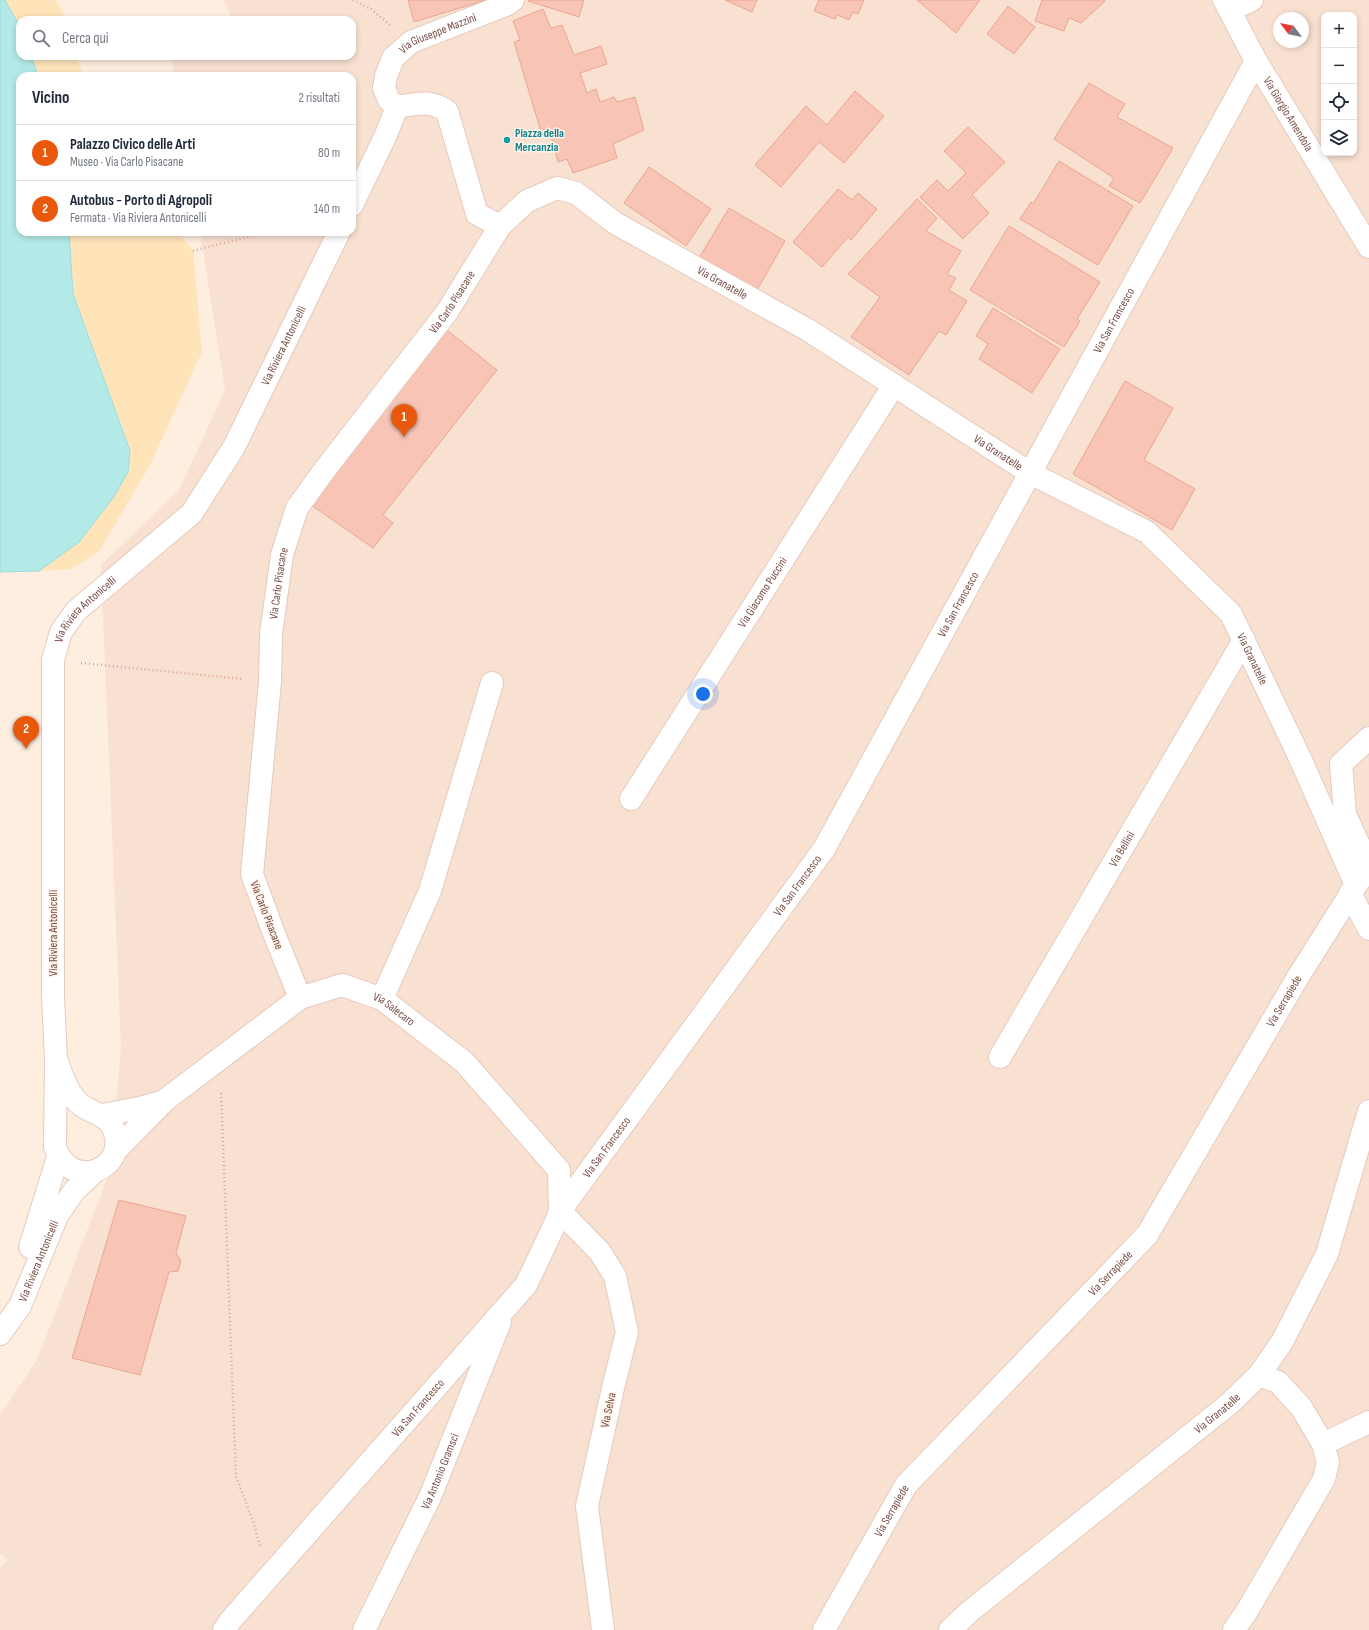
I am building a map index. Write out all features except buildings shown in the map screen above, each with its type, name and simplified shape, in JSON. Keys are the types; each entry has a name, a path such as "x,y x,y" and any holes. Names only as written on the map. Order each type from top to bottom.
{"street":[{"name":"Via Giuseppe Mazzini","path":"397,107 389,100 384,88 386,76 393,58 411,42 508,4 513,0"},
{"path":"1227,5 1252,0"},
{"name":"Via Giorgio Amendola","path":"1227,5 1256,61 1369,248"},
{"name":"Via San Francesco","path":"224,1630 230,1621 526,1285 560,1211 824,849 1256,61"},
{"path":"356,197 385,137 397,107 425,102 438,105 447,111 477,214 500,226"},
{"name":"Via Granatelle","path":"500,226 527,201 557,188 576,193 615,223 808,330 1030,473 1147,532 1231,614 1296,751 1361,878 1369,929"},
{"name":"Via Carlo Pisacane","path":"300,998 272,932 252,874 270,682 271,634 282,555 297,508 326,468 448,312 500,226"},
{"name":"Via Riviera Antonicelli","path":"56,1146 56,1059 53,997 53,660 61,632 76,611 192,513 234,447 337,236"},
{"name":"Via Giacomo Puccini","path":"631,798 894,385"},
{"name":"Via Bellini","path":"1000,1057 1244,640"},
{"path":"382,999 430,891 492,683"},
{"path":"1361,878 1345,814 1341,764 1369,738"},
{"name":"Via Serrapiede","path":"824,1630 906,1485 1147,1236 1298,977 1361,878"},
{"name":"Via Salecaro","path":"116,1150 164,1101 300,998 342,985 382,999 464,1062 559,1170 560,1211"},
{"name":"Via Riviera Antonicelli","path":"0,1333 20,1306 57,1216 74,1191 94,1172 104,1167 111,1160 116,1150 114,1130 110,1122 74,1099 67,1087 56,1059"},
{"name":"Via Salecaro","path":"97,1113 140,1108 164,1101"},
{"name":"Via Riviera Antonicelli","path":"0,1333 16,1294 56,1146 58,1127 64,1119 73,1114 82,1111 97,1113"},
{"name":"Via Granatelle","path":"950,1630 968,1612 1229,1404 1259,1375 1282,1342 1327,1254 1369,1111"},
{"path":"56,1146 65,1165 84,1173 94,1172"},
{"name":"Via Selva","path":"560,1211 600,1252 615,1276 627,1332 587,1506 603,1630"},
{"name":"Via Antonio Gramsci","path":"364,1630 430,1497 506,1307"},
{"path":"1234,1630 1247,1611 1324,1479 1328,1462 1323,1444 1301,1407 1278,1382 1259,1375"},
{"path":"1323,1444 1369,1422"}],"path":[{"path":"354,0 371,9 411,42"},
{"path":"193,251 251,236"},
{"path":"53,660 270,682"},
{"path":"220,1059 236,1476 253,1521 269,1577"}],"shaded area":[{"path":"224,0 1369,0 1369,1630 0,1630 0,1567 8,1560 0,1554 0,1415 37,1360 109,1174 121,1047 101,565 179,490 225,390 201,236 356,236 356,72 173,72 172,61 175,60 356,60 356,16 230,16"}],"sand":[{"path":"5,0 56,0 64,16 16,16 16,20"},
{"path":"33,60 77,60 82,72 37,72"},
{"path":"69,236 181,236 193,251 202,352 150,465 100,550 72,569 39,571 79,542 128,472 130,451 73,294"}],"water":[{"path":"0,0 5,0 16,20 16,60 32,60 37,72 16,72 16,236 69,236 73,294 130,451 128,472 113,498 79,542 39,571 0,572"}],"place":[{"name":"Piazza della Mercanzia","path":"507,140"},
{"name":"Palazzo Civico delle Arti","path":"404,437"},
{"name":"Autobus - Porto di Agropoli","path":"26,749"}]}
